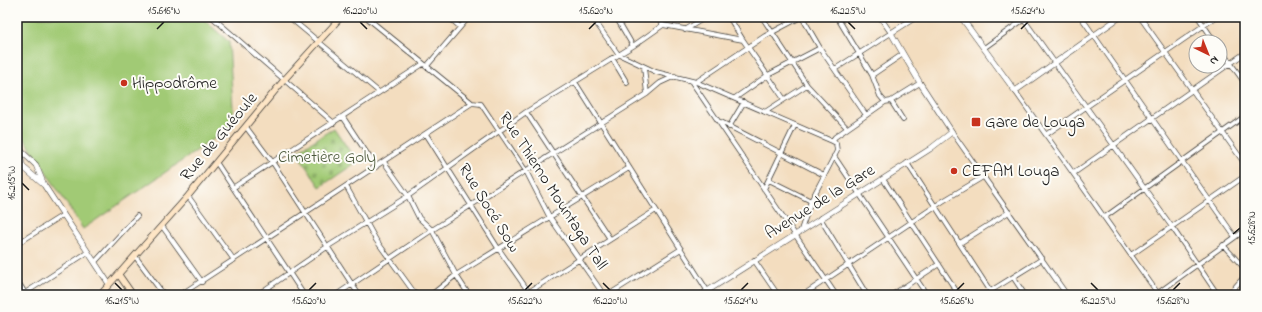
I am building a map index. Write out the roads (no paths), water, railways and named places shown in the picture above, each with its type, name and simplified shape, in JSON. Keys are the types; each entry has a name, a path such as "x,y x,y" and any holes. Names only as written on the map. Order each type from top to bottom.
{"main road":[{"name":"Rue de Guéoule","path":"100,295 188,196 284,80 341,17"},
{"path":"119,275 133,295"}],"street":[{"path":"212,17 218,19 284,80 334,123"},
{"path":"289,17 379,92"},
{"path":"180,295 384,162 472,102 366,17"},
{"path":"449,17 460,27"},
{"path":"234,187 273,163 379,92 425,65 469,17"},
{"path":"592,17 618,54 644,67 694,81 735,98 796,124 837,146 837,151 811,202 801,230"},
{"path":"616,17 633,46"},
{"path":"657,17 663,25 743,40"},
{"path":"685,30 706,17"},
{"path":"730,17 743,40 749,46 784,99"},
{"path":"762,17 807,85 847,128"},
{"path":"694,81 772,32 802,17 820,48 866,115"},
{"path":"837,17 860,53 872,75 880,96 885,102"},
{"path":"880,17 952,132 1067,295"},
{"path":"835,69 916,17"},
{"path":"961,17 1047,134 1158,294 1245,230"},
{"path":"1081,17 1124,81 1153,118 1211,200 1235,237"},
{"path":"1015,91 1120,17"},
{"path":"1140,17 1245,164"},
{"path":"1198,17 1210,34"},
{"path":"1047,134 1216,17"},
{"path":"984,48 1024,18 1086,108 1172,227 1218,295"},
{"path":"257,295 366,222 408,196 526,112 633,46 663,25"},
{"path":"735,98 768,75 820,48"},
{"path":"1074,173 1245,53"},
{"path":"872,75 903,54"},
{"path":"612,58 627,83"},
{"path":"1228,60 1245,83"},
{"path":"644,67 647,94"},
{"path":"336,295 432,230 647,94 660,83 675,76"},
{"path":"694,81 764,189 836,295"},
{"path":"575,82 709,293"},
{"path":"832,142 838,134 885,102 891,101 920,83"},
{"path":"765,112 807,85"},
{"path":"891,101 902,120"},
{"name":"Rue Thierno Mountaga Tall","path":"472,102 479,102 526,171 549,216 604,295"},
{"path":"729,127 744,102"},
{"path":"526,112 610,239"},
{"path":"1105,217 1245,116"},
{"path":"343,117 376,167"},
{"path":"719,120 729,127 824,175"},
{"path":"764,189 796,124"},
{"path":"246,127 273,163 359,295"},
{"name":"Avenue de la Gare","path":"701,295 709,293 754,260 906,164 952,132"},
{"name":"Rue Socé Sow","path":"426,134 449,168 498,248 530,294"},
{"path":"18,147 23,166 44,185"},
{"path":"18,147 36,165 44,185 109,284"},
{"path":"834,156 927,295"},
{"path":"216,162 268,238 304,295"},
{"path":"384,162 408,196 419,218 432,230 456,275 469,295"},
{"path":"906,164 934,208 960,243 991,293"},
{"path":"431,295 456,275 498,248 549,216 583,198 629,168"},
{"path":"1131,255 1245,176"},
{"path":"804,295 983,177"},
{"path":"883,178 959,295"},
{"path":"769,180 811,202"},
{"path":"346,186 376,240 416,295"},
{"path":"188,196 234,260"},
{"path":"524,295 530,294 610,239 656,210"},
{"path":"960,243 1009,212"},
{"path":"17,244 63,215"},
{"path":"95,262 137,216"},
{"path":"820,218 867,295"},
{"path":"162,226 202,282"},
{"path":"1223,245 1245,269 1243,278 1228,295"},
{"path":"608,295 681,249"},
{"path":"17,280 26,294 88,252"},
{"path":"135,256 164,295"},
{"path":"984,295 991,293 1042,259"},
{"path":"754,260 778,295"},
{"path":"892,295 939,264"},
{"path":"1013,277 1025,295"}],"place":[{"name":"Hippodrôme","path":"124,83"},
{"name":"Gare de Louga","path":"976,122"},
{"name":"CEFAM Louga","path":"954,171"}],"park label":[{"name":"Cimetière Goly","path":"327,157"}]}
